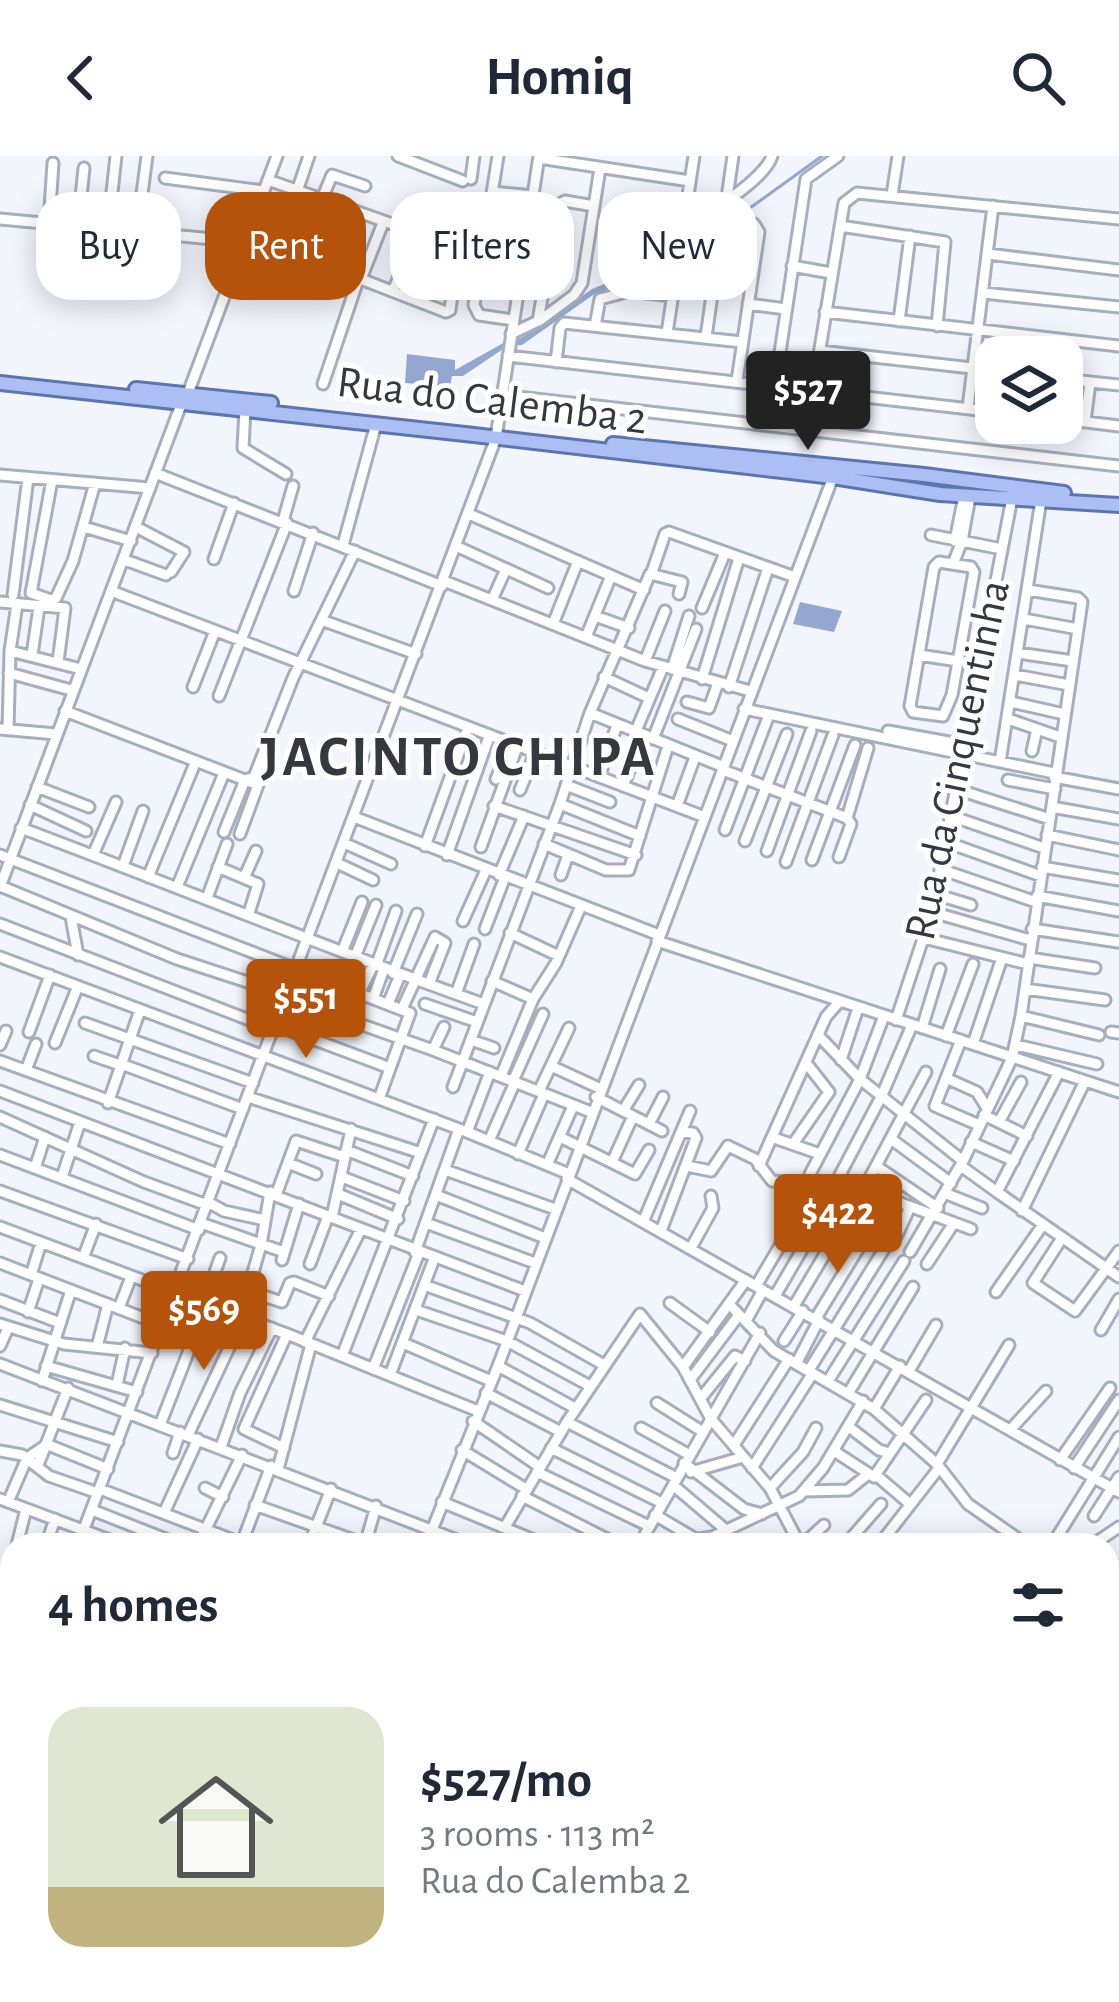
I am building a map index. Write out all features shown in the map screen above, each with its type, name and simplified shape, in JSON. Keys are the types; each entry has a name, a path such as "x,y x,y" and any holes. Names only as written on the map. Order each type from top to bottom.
{"main road":[{"name":"Rua do Calemba 2","path":"0,380 496,434 921,491 1119,501"},
{"name":"Rua do Calemba 2","path":"185,398 376,424 924,475 963,492 1012,498 1119,501"},
{"path":"921,491 934,484 924,475"}],"street":[{"path":"112,192 116,156"},
{"path":"142,192 147,156"},
{"path":"264,192 277,156"},
{"path":"166,178 297,191 309,156"},
{"path":"398,156 467,180 474,156"},
{"path":"410,156 429,163 434,156"},
{"path":"493,192 498,156"},
{"path":"689,192 694,156"},
{"path":"728,192 734,156"},
{"path":"735,192 764,171 772,156"},
{"path":"775,386 806,179 838,156"},
{"path":"892,195 898,156"},
{"path":"533,192 539,157 690,181"},
{"path":"52,192 53,163"},
{"path":"82,192 84,168"},
{"path":"510,344 579,290 600,168"},
{"path":"325,192 332,175 365,186"},
{"path":"813,392 844,203 854,196 863,192 1119,219"},
{"path":"538,321 559,205 565,201 594,206"},
{"path":"968,408 993,206"},
{"path":"366,216 390,226"},
{"path":"0,219 36,222"},
{"path":"366,260 383,223"},
{"path":"706,338 719,246 746,223 754,224 759,232 737,381"},
{"path":"840,226 941,239 947,244 938,326"},
{"path":"899,320 910,236"},
{"path":"988,254 1119,270"},
{"path":"792,266 831,273"},
{"path":"982,292 1119,308"},
{"path":"222,300 30,805 5,856 0,886 591,1112"},
{"path":"323,384 351,300"},
{"path":"418,300 448,312 450,300"},
{"path":"475,300 479,315 514,320"},
{"path":"83,1533 470,514 496,434 517,300"},
{"path":"595,326 600,300"},
{"path":"667,333 671,300"},
{"path":"748,304 786,309"},
{"path":"824,313 1119,346"},
{"path":"556,362 563,324 742,342"},
{"path":"510,344 556,362 975,409"},
{"path":"820,351 972,368"},
{"path":"1083,382 1119,385"},
{"path":"1090,383 1085,421 1119,426"},
{"path":"502,395 1119,466"},
{"path":"245,409 244,448 286,473"},
{"path":"344,544 376,424"},
{"path":"155,472 645,661 750,692"},
{"path":"0,475 150,488"},
{"path":"431,1531 498,1366 832,477"},
{"path":"28,478 4,729 56,734"},
{"path":"52,480 32,595 56,598 84,527 95,483"},
{"path":"219,696 285,522 293,486"},
{"path":"953,564 963,492"},
{"name":"Rua da Cinquentinha","path":"896,1020 932,913 1012,498"},
{"path":"1000,762 1040,500"},
{"path":"214,560 235,503"},
{"path":"470,514 644,590"},
{"path":"84,527 131,541"},
{"path":"125,560 168,573 184,552 136,527"},
{"path":"453,1087 590,713 666,532 795,577"},
{"path":"294,590 313,533"},
{"path":"932,535 997,548"},
{"path":"458,547 548,588"},
{"path":"207,898 245,781 254,777 300,664 356,550"},
{"path":"703,608 725,553"},
{"path":"702,679 739,558"},
{"path":"553,624 578,561"},
{"path":"936,563 953,564 973,569 962,643 946,715 926,714 911,710 932,580 936,563"},
{"path":"687,702 709,708 723,685 768,568"},
{"path":"492,600 506,569"},
{"path":"652,572 683,583 680,594"},
{"path":"586,637 610,576"},
{"path":"915,577 932,580"},
{"path":"971,590 989,594"},
{"path":"828,1381 950,1189 1016,1045 1080,599 1028,590"},
{"path":"111,591 705,817"},
{"path":"0,602 15,599 66,609 58,662"},
{"path":"32,655 39,607"},
{"path":"645,661 664,611"},
{"path":"596,616 628,628"},
{"path":"643,736 649,698 672,670 688,616"},
{"path":"1024,620 1078,629"},
{"path":"324,621 416,655"},
{"path":"622,786 672,670 696,629"},
{"path":"193,687 215,631"},
{"path":"907,633 922,636"},
{"path":"962,643 978,647"},
{"path":"10,651 81,669"},
{"path":"1018,653 1072,661"},
{"path":"919,655 958,662"},
{"path":"9,673 71,691"},
{"path":"1015,675 1069,685"},
{"path":"604,677 649,698"},
{"path":"896,687 913,690"},
{"path":"952,695 967,698"},
{"path":"1011,702 1064,714"},
{"path":"744,709 1119,789"},
{"path":"64,711 259,786 240,834"},
{"path":"590,713 847,818 851,824 838,857"},
{"path":"921,737 926,714"},
{"path":"677,718 734,741"},
{"path":"1008,719 1060,737"},
{"path":"725,830 767,720"},
{"path":"599,776 617,724"},
{"path":"424,846 468,728"},
{"path":"1032,751 1037,729"},
{"path":"767,851 811,731"},
{"path":"888,731 954,743"},
{"path":"745,842 787,734"},
{"path":"786,862 833,735"},
{"path":"447,855 489,737"},
{"path":"496,779 513,746"},
{"path":"481,847 513,746"},
{"path":"544,844 622,872 632,868 668,746"},
{"path":"812,860 862,746 847,818"},
{"path":"520,790 535,753"},
{"path":"677,806 695,757"},
{"path":"148,877 183,817 196,761"},
{"path":"177,887 224,773"},
{"path":"1008,780 1055,789"},
{"path":"566,785 610,802"},
{"path":"37,787 89,807"},
{"path":"956,789 1049,819"},
{"path":"93,855 116,802"},
{"path":"560,804 640,836"},
{"path":"30,805 86,831"},
{"path":"494,806 636,855"},
{"path":"1052,807 1119,819"},
{"path":"123,866 143,812"},
{"path":"484,929 524,816"},
{"path":"951,816 1044,848"},
{"path":"183,817 200,826"},
{"path":"354,817 658,938 838,1002 1119,1092"},
{"path":"21,828 484,1004"},
{"path":"1047,835 1119,850"},
{"path":"946,842 1041,872 1119,880"},
{"path":"344,843 391,864"},
{"path":"244,878 256,851"},
{"path":"561,875 568,855"},
{"path":"5,856 412,1016 379,1100"},
{"path":"337,863 373,880"},
{"path":"218,867 259,886 249,914"},
{"path":"940,869 1037,899 1119,911"},
{"path":"464,921 486,870"},
{"path":"935,894 971,905"},
{"path":"342,952 362,902"},
{"path":"355,957 376,905"},
{"path":"374,1369 463,1130 559,956 581,906"},
{"path":"388,1004 386,970 396,911"},
{"path":"932,913 1031,934 1118,942"},
{"path":"374,999 417,914"},
{"path":"71,916 78,955"},
{"path":"77,938 85,922"},
{"path":"0,924 390,1068"},
{"path":"510,933 559,956"},
{"path":"402,1010 435,937 445,943 428,984"},
{"path":"924,938 1002,958 1095,968"},
{"path":"455,994 474,944"},
{"path":"0,957 547,1165 1060,1460 1117,1486 1094,1516"},
{"path":"974,1044 1002,958"},
{"path":"946,1036 973,964"},
{"path":"831,1192 917,1027 940,969"},
{"path":"359,994 386,970"},
{"path":"29,1032 50,975"},
{"path":"492,982 532,999"},
{"path":"56,1042 77,986"},
{"path":"1025,989 1105,1000"},
{"path":"819,995 826,1017"},
{"path":"759,1166 826,1017 838,1002"},
{"path":"425,1004 477,1022"},
{"path":"841,1060 858,1008"},
{"path":"108,1103 140,1010"},
{"path":"489,1142 543,1014"},
{"path":"690,1380 742,1318 860,1079 884,1016"},
{"path":"1021,1016 1110,1033"},
{"path":"85,1023 253,1083"},
{"path":"433,1050 444,1027"},
{"path":"518,1154 569,1028"},
{"path":"0,1045 5,1031"},
{"path":"182,1056 195,1031"},
{"path":"819,1036 860,1079 962,1164 1042,1226 1119,1276"},
{"path":"471,1040 494,1048"},
{"path":"961,1040 934,1106 983,1116 1027,1136"},
{"path":"26,1070 36,1044"},
{"path":"1016,1045 1097,1064"},
{"path":"94,1056 243,1109"},
{"path":"0,1060 230,1144"},
{"path":"793,1144 829,1092 807,1064"},
{"path":"551,1066 662,1131"},
{"path":"852,1211 926,1072"},
{"path":"997,1192 1059,1072"},
{"path":"947,1079 977,1091 983,1116"},
{"path":"1022,1211 1084,1081"},
{"path":"167,1099 173,1082"},
{"path":"1000,1122 1021,1082"},
{"path":"613,1160 639,1085"},
{"path":"0,1091 525,1291"},
{"path":"248,1097 421,1153"},
{"path":"649,1124 663,1097"},
{"path":"547,1165 573,1106"},
{"path":"644,1222 690,1111"},
{"path":"0,1117 143,1182 224,1211 291,1228"},
{"path":"342,1356 434,1119"},
{"path":"62,1177 80,1122"},
{"path":"310,1264 338,1194 351,1130"},
{"path":"661,1232 696,1136 681,1132"},
{"path":"35,1168 46,1137"},
{"path":"560,1137 637,1173 649,1150"},
{"path":"774,1138 820,1154"},
{"path":"891,1139 950,1189 982,1208"},
{"path":"164,1513 189,1435 241,1318 273,1194 298,1141 413,1176"},
{"path":"971,1142 1014,1161"},
{"path":"687,1166 713,1170 728,1146 752,1158 774,1181 809,1183 826,1201 827,1207 775,1296"},
{"path":"0,1155 283,1256 298,1204"},
{"path":"288,1163 316,1174"},
{"path":"876,1166 935,1212 971,1228"},
{"path":"446,1169 555,1209"},
{"path":"342,1177 404,1201"},
{"path":"793,1204 809,1183"},
{"path":"362,1204 368,1187"},
{"path":"863,1189 935,1212"},
{"path":"0,1191 188,1258"},
{"path":"338,1194 398,1219"},
{"path":"436,1195 545,1238"},
{"path":"691,1248 713,1208 711,1196"},
{"path":"752,1468 910,1207"},
{"path":"784,1341 844,1222"},
{"path":"426,1223 535,1263"},
{"path":"927,1264 954,1223"},
{"path":"82,1258 96,1224"},
{"path":"996,1292 1042,1226"},
{"path":"0,1227 390,1375 476,1416 538,1470 649,1526"},
{"path":"734,1445 793,1362 871,1228"},
{"path":"246,1533 284,1448 308,1343 361,1229"},
{"path":"1062,1238 1034,1281 1077,1311 1119,1251"},
{"path":"28,1312 41,1243"},
{"path":"160,1425 220,1258"},
{"path":"390,1375 434,1259"},
{"path":"0,1263 162,1325"},
{"path":"97,1347 131,1276"},
{"path":"248,1291 282,1302 294,1282 329,1296"},
{"path":"683,1367 730,1305 755,1285"},
{"path":"424,1286 516,1317 602,1367"},
{"path":"849,1392 913,1287"},
{"path":"42,1381 70,1290"},
{"path":"1101,1330 1119,1299"},
{"path":"0,1300 60,1323"},
{"path":"670,1303 710,1332"},
{"path":"730,1305 771,1348 874,1409 938,1466 968,1504 1010,1533"},
{"path":"416,1310 507,1341 582,1385"},
{"path":"505,1527 575,1408 582,1385 602,1367 640,1314 683,1367 711,1419 770,1488 795,1533"},
{"path":"874,1409 936,1325"},
{"path":"0,1346 4,1326 54,1342 152,1353"},
{"path":"221,1447 240,1393 272,1328"},
{"path":"645,1533 760,1333"},
{"path":"117,1334 117,1385"},
{"path":"284,1448 244,1427 287,1334"},
{"path":"403,1343 491,1381"},
{"path":"888,1533 938,1466 1009,1346"},
{"path":"701,1398 735,1356 745,1360"},
{"path":"0,1364 437,1533"},
{"path":"46,1366 137,1392"},
{"path":"498,1366 575,1408"},
{"path":"582,1385 602,1367"},
{"path":"38,1465 68,1388"},
{"path":"1060,1460 1110,1388"},
{"path":"1010,1430 1046,1390"},
{"path":"486,1393 559,1435 680,1471 743,1457"},
{"path":"803,1492 848,1490 889,1453 926,1400"},
{"path":"1075,1468 1119,1400"},
{"path":"723,1533 803,1492 863,1401"},
{"path":"657,1402 703,1432"},
{"path":"0,1405 118,1442"},
{"path":"1090,1415 1103,1423"},
{"path":"849,1427 889,1453"},
{"path":"640,1428 727,1531"},
{"path":"770,1488 808,1445 816,1428"},
{"path":"173,1453 189,1435"},
{"path":"559,1435 572,1459 662,1503"},
{"path":"1060,1533 1119,1436"},
{"path":"46,1445 27,1458 2,1500 92,1533"},
{"path":"46,1445 108,1468"},
{"path":"868,1474 875,1447"},
{"path":"462,1450 524,1493 597,1533"},
{"path":"0,1464 2,1451 27,1458 49,1476 216,1533"},
{"path":"834,1451 910,1504"},
{"path":"205,1533 242,1455"},
{"path":"695,1470 743,1509 762,1514"},
{"path":"785,1472 803,1492"},
{"path":"206,1488 223,1497"},
{"path":"314,1533 331,1489"},
{"path":"442,1502 519,1533"},
{"path":"856,1533 881,1504"},
{"path":"368,1533 376,1506"},
{"path":"20,1533 26,1509"},
{"path":"257,1509 334,1533"},
{"path":"740,1525 743,1509"},
{"path":"92,1510 150,1533"},
{"path":"655,1515 686,1532"},
{"path":"50,1533 55,1519"},
{"path":"815,1533 824,1525"},
{"path":"863,1526 870,1533"}],"water":[{"path":"598,287 598,293 522,345 506,347 463,376 452,376 450,387 405,383 407,354 455,360 455,370 521,338"},
{"path":"800,602 842,611 834,632 793,624"}],"waterway":[{"path":"757,203 822,156"}],"district":[{"name":"JACINTO CHIPA","path":"459,757"}]}
